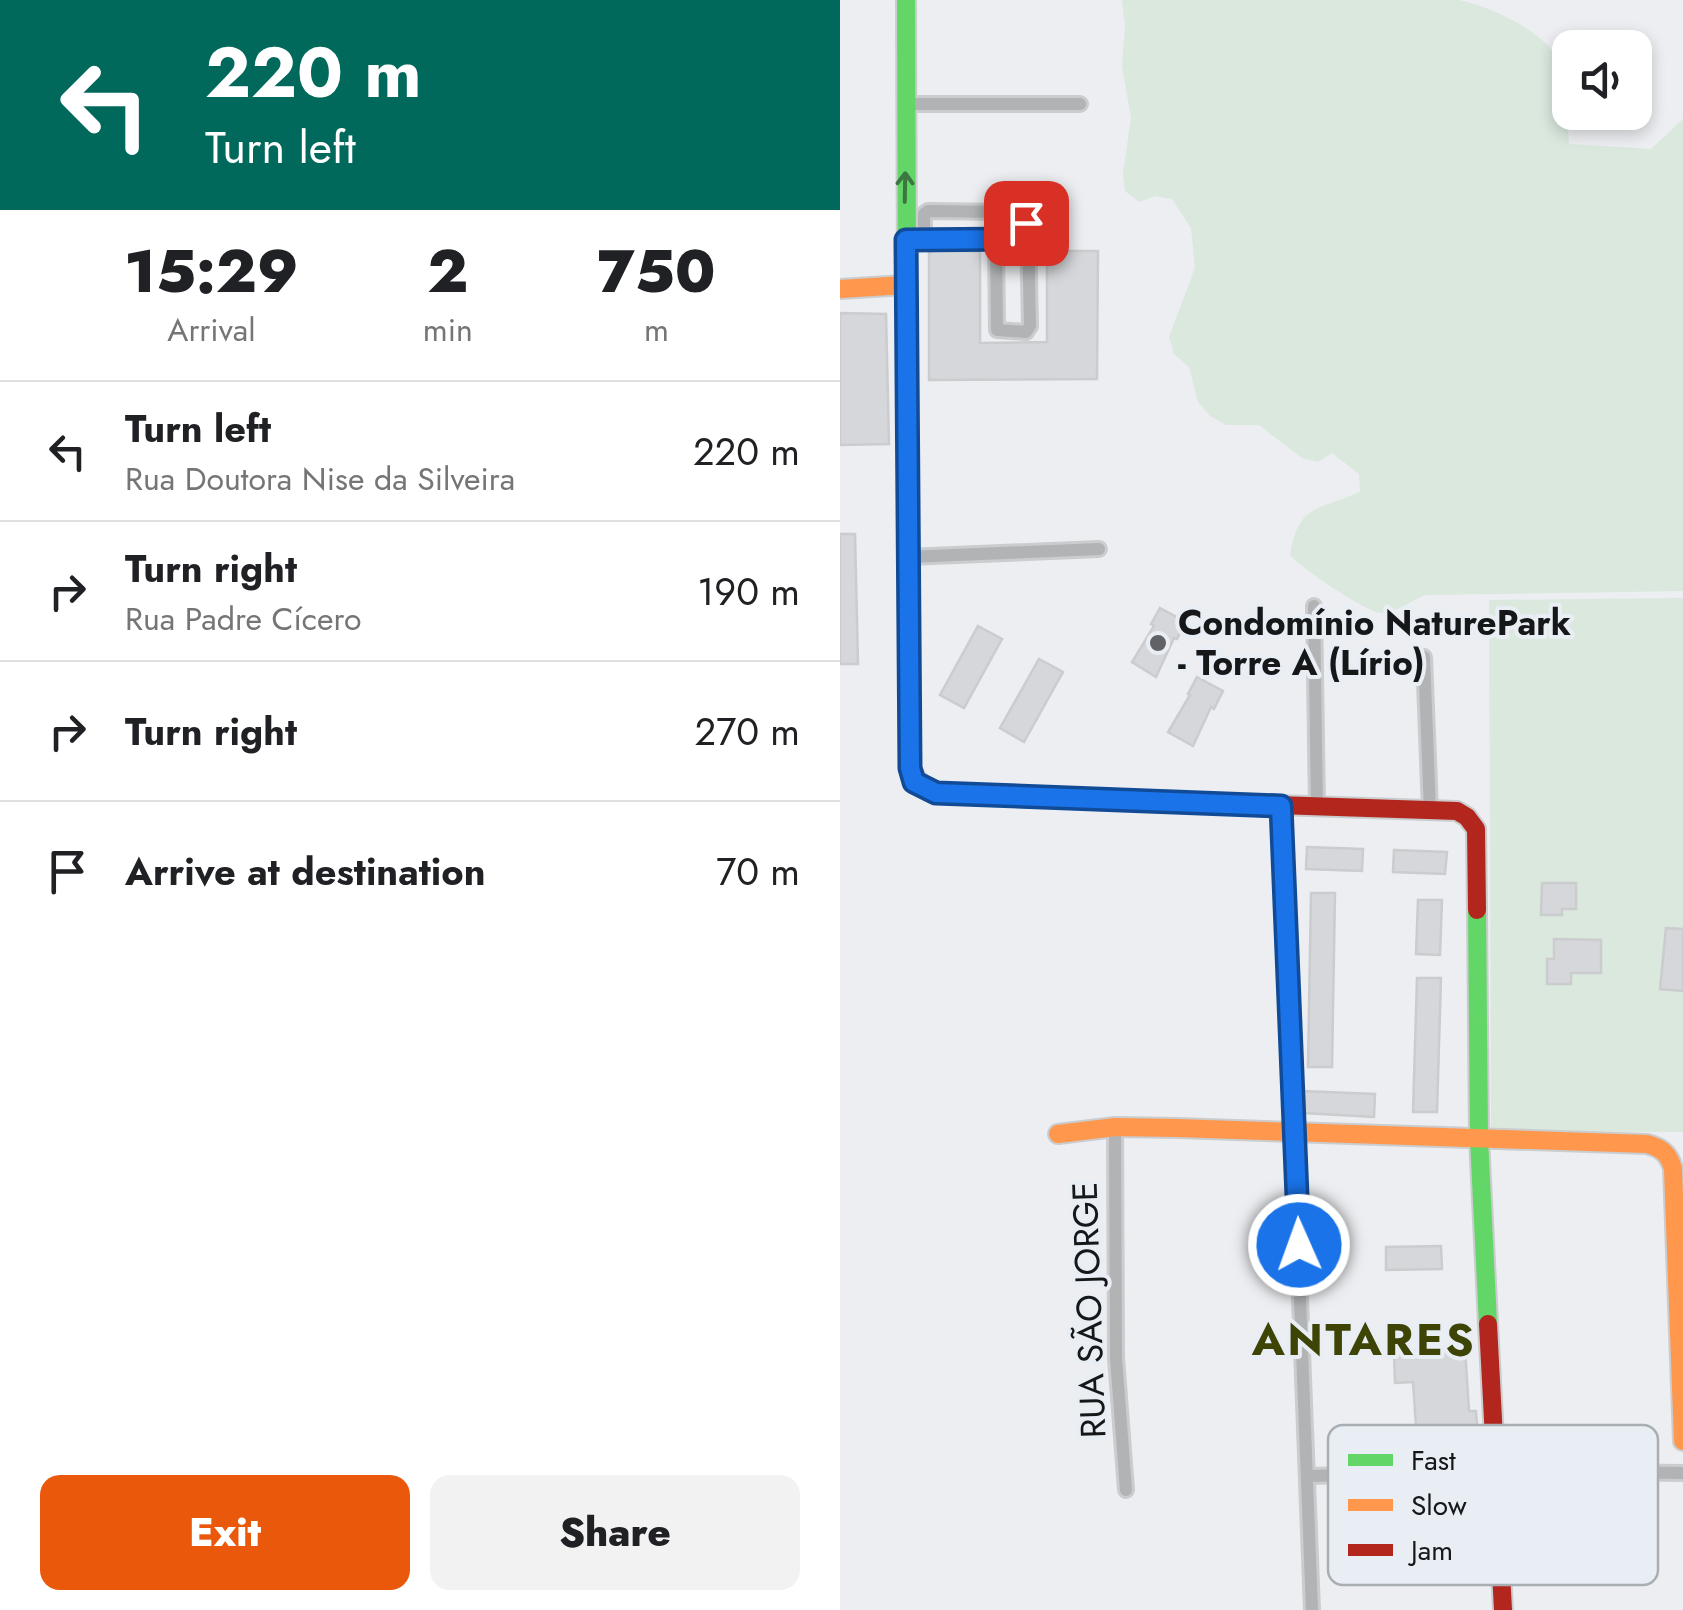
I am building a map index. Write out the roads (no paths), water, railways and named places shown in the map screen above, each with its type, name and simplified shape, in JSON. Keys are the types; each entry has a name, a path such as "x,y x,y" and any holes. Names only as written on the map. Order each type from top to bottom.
{"street":[{"path":"906,0 906,104 915,240"},
{"path":"906,104 1080,104"},
{"path":"996,240 996,330 1026,332 1030,326 1028,239 1026,223 1014,214 928,211 915,240 906,285 910,768 914,782 936,793 1457,812 1467,817 1476,828 1477,843 1479,1139 1492,1425"},
{"path":"915,240 1028,239"},
{"path":"840,289 906,285"},
{"path":"907,557 1099,550"},
{"path":"1314,606 1317,808"},
{"path":"1424,657 1430,811"},
{"path":"1281,806 1310,1476 1312,1610"},
{"path":"1058,1134 1115,1128 1294,1130 1647,1144 1665,1150 1671,1158 1683,1441"},
{"name":"RUA SÃO JORGE","path":"1115,1128 1116,1358 1126,1490"},
{"path":"1658,1473 1683,1473"},
{"path":"1310,1476 1328,1476"},
{"path":"1501,1585 1503,1610"}],"place":[{"name":"Condomínio NaturePark - Torre A (Lírio)","path":"1158,643"}],"district":[{"name":"ANTARES","path":"1364,1339"}]}
